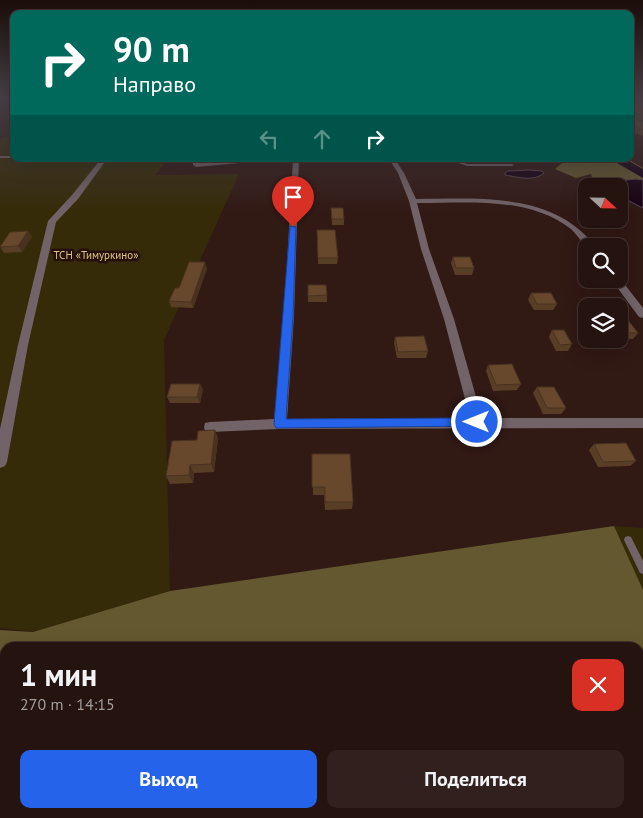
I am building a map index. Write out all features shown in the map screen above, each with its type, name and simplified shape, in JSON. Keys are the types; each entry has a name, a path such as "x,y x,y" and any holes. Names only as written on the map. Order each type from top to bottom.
{"street":[{"path":"0,462 23,345 52,221 75,197 102,162"},
{"path":"196,162 196,166 234,162"},
{"path":"280,424 289,317 296,162"},
{"path":"394,162 401,173 413,201 426,249 449,319 477,422"},
{"path":"413,201 502,202 523,205 566,222 585,238"},
{"path":"623,288 643,314"},
{"path":"210,428 280,424 643,423"}],"lane":[{"path":"458,162 467,165 512,166"},
{"path":"628,540 643,570"}],"green space":[{"name":"ТСН «Тимуркино»","path":"10,137 10,162 166,162 155,175 239,174 164,340 170,591 33,632 0,628 0,139"},
{"path":"614,526 643,528 643,592"}],"shaded area":[{"path":"561,162 633,162 643,168 643,180 592,178 591,174 576,178 555,169"},
{"path":"508,171 542,171 544,173 530,178 505,175"},
{"path":"628,180 643,180 643,208 628,200"},
{"path":"614,526 643,590 643,642 0,642 0,630 33,632 170,591"}],"building":[{"path":"331,208 343,208 344,219 332,219"},
{"path":"317,230 335,230 338,258 318,258"},
{"path":"28,231 18,246 0,247 10,232"},
{"path":"453,257 470,257 474,268 456,268"},
{"path":"189,262 205,262 191,302 169,301 175,288 179,288"},
{"path":"308,285 326,285 327,295 308,296"},
{"path":"531,293 551,293 557,304 537,304"},
{"path":"628,320 638,333 628,333"},
{"path":"552,330 564,330 572,344 560,345"},
{"path":"424,336 428,351 398,352 395,337"},
{"path":"512,364 521,384 496,385 488,365"},
{"path":"171,384 200,384 197,397 167,397"},
{"path":"537,387 554,387 566,408 547,408"},
{"path":"215,430 211,464 190,465 189,475 166,476 172,441 197,440 198,431"},
{"path":"626,443 636,461 603,462 594,444"},
{"path":"312,454 350,454 353,502 325,502 325,487 312,487"}],"waterway":[{"path":"621,162 643,174"}],"route":[{"path":"293,227 289,317 280,424 477,422"}]}
